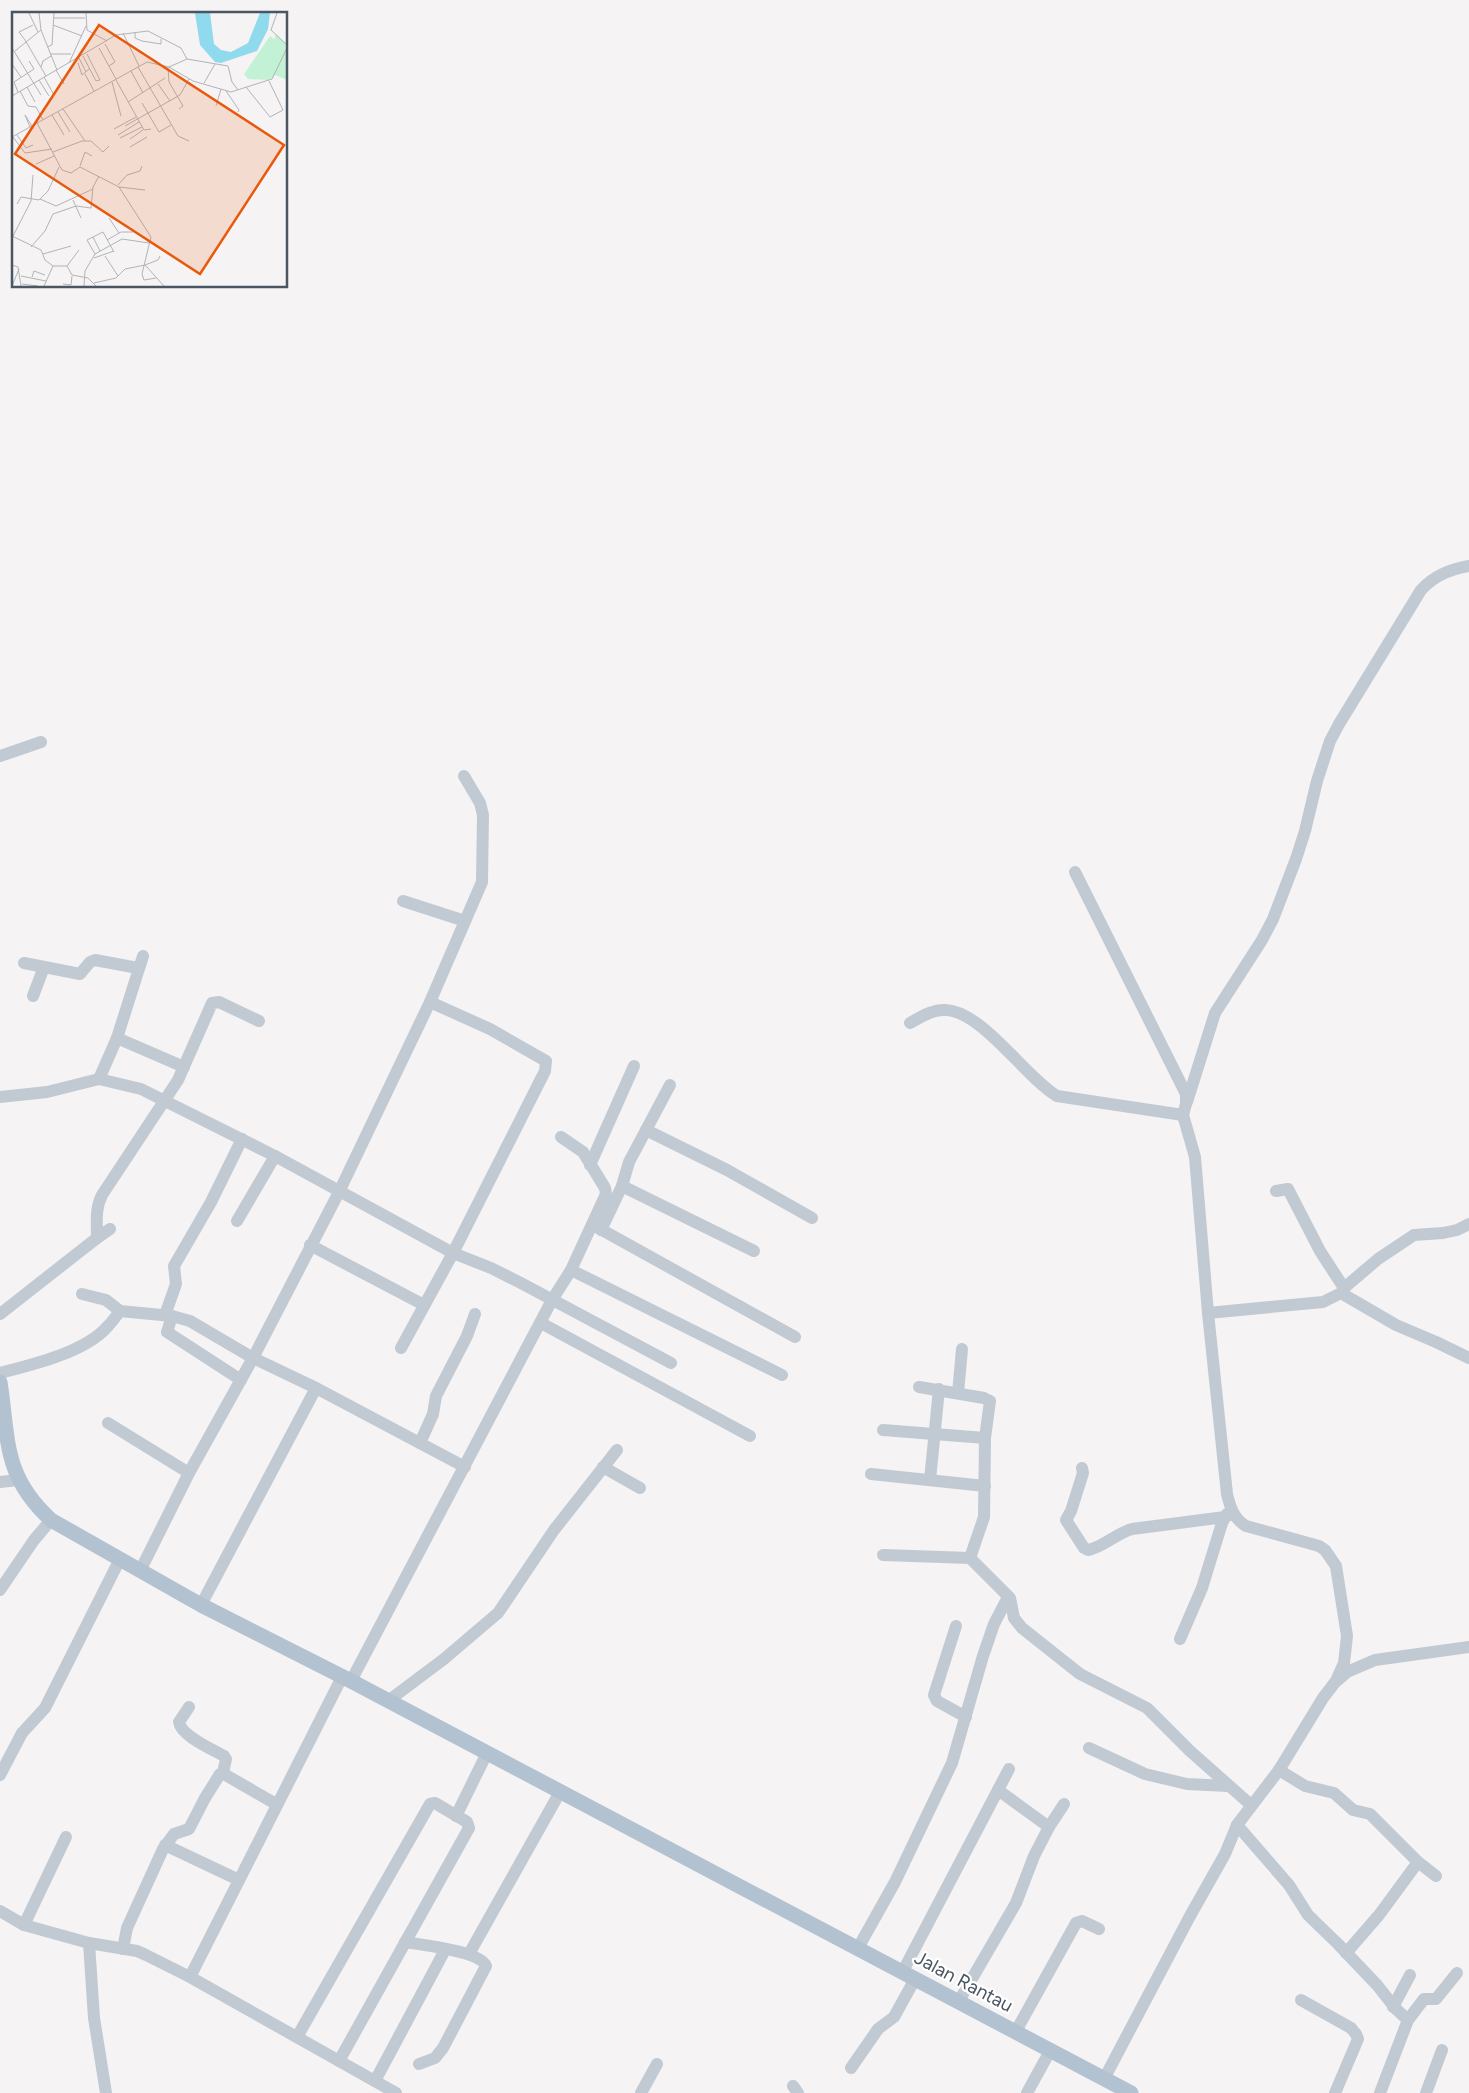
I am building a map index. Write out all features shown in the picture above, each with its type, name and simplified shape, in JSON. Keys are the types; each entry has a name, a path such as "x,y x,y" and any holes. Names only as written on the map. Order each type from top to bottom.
{"main road":[{"name":"Jalan Rantau","path":"0,1382 8,1454 18,1480 35,1506 50,1520 200,1605 314,1661 1131,2093"}],"street":[{"path":"1184,1110 1215,1013 1274,919 1296,859 1323,759 1339,724 1421,590 1431,580 1446,571 1469,566"},
{"path":"0,756 41,742"},
{"path":"140,1571 189,1473 314,1248 481,890 483,815 480,803 464,776"},
{"path":"1075,872 1186,1094 1184,1110 1195,1157 1208,1313 1230,1516 1180,1640"},
{"path":"403,901 465,921"},
{"path":"24,963 80,974 90,962 95,960 140,962 117,1038 99,1079"},
{"path":"33,996 44,967"},
{"path":"97,1238 96,1216 102,1195 166,1101 214,1002 219,1002 259,1021"},
{"path":"401,1348 453,1253 547,1064 546,1061 490,1029 430,1002"},
{"path":"910,1023 934,1011 954,1011 978,1025 1040,1083 1057,1096 1184,1110"},
{"path":"117,1038 184,1067"},
{"path":"590,1165 634,1066"},
{"path":"0,1096 47,1092 99,1079 141,1089 275,1156 453,1253 491,1268 672,1363"},
{"path":"190,1977 276,1804 465,1467 552,1300 622,1186 629,1162 670,1085"},
{"path":"646,1130 727,1170 812,1218"},
{"path":"561,1138 584,1152 606,1191 597,1227"},
{"path":"241,1380 166,1332 176,1284 174,1268 211,1202 242,1139"},
{"path":"238,1222 275,1156"},
{"path":"622,1186 754,1252"},
{"path":"1276,1191 1288,1189 1320,1251 1343,1290 1396,1325 1469,1358"},
{"path":"1208,1313 1323,1302 1343,1290 1378,1259 1414,1235 1443,1233 1457,1230 1469,1224"},
{"path":"597,1227 795,1338"},
{"path":"0,1314 110,1229"},
{"path":"314,1248 424,1305"},
{"path":"571,1270 782,1375"},
{"path":"82,1294 106,1300 120,1311 169,1315 190,1321 253,1358 316,1388 465,1467"},
{"path":"0,1373 27,1367 64,1354 98,1335 120,1311"},
{"path":"420,1443 432,1420 436,1396 467,1336 475,1314"},
{"path":"541,1323 750,1436"},
{"path":"958,1393 962,1349"},
{"path":"919,1387 939,1389 984,1398 990,1401 986,1438 984,1518 970,1558"},
{"path":"200,1605 316,1388"},
{"path":"930,1480 939,1389"},
{"path":"108,1423 189,1473"},
{"path":"883,1430 986,1438"},
{"path":"388,1701 444,1659 498,1613 554,1530 617,1450"},
{"path":"603,1467 640,1488"},
{"path":"1082,1468 1083,1472 1071,1511 1066,1520 1084,1548 1088,1550 1094,1549 1123,1532 1132,1529 1230,1516 1246,1526 1319,1546 1325,1550 1336,1566 1347,1636 1344,1663 1336,1681"},
{"path":"871,1474 985,1486"},
{"path":"0,1482 18,1480"},
{"path":"0,1590 50,1520"},
{"path":"883,1555 970,1558 1012,1601 1014,1618 1020,1627 1080,1674 1147,1708 1190,1751 1251,1804"},
{"path":"0,1775 18,1738 45,1708 120,1559"},
{"path":"858,1948 895,1882 952,1763 983,1656 994,1624 1008,1597"},
{"path":"956,1626 934,1695 937,1701 966,1717"},
{"path":"1104,2079 1190,1916 1221,1862 1236,1825 1279,1770 1323,1698 1336,1681 1347,1672 1375,1660 1469,1647"},
{"path":"122,1949 127,1928 165,1845 174,1834 189,1829 204,1798 222,1773 225,1757 180,1728 179,1722 189,1707"},
{"path":"1089,1748 1145,1774 1187,1784 1228,1786"},
{"path":"456,1816 487,1753"},
{"path":"850,2068 878,2029 894,2017 909,1975 941,1903 1009,1769"},
{"path":"1279,1770 1305,1786 1334,1793 1354,1810 1370,1814 1418,1862 1436,1876"},
{"path":"222,1773 276,1804"},
{"path":"998,1790 1049,1827"},
{"path":"469,1954 560,1792"},
{"path":"297,2037 430,1804 435,1803 467,1822 468,1828 339,2061"},
{"path":"959,2002 1016,1902 1034,1856 1064,1804"},
{"path":"1236,1825 1289,1885 1308,1915 1377,1985 1393,2007 1408,2020"},
{"path":"24,1925 66,1837"},
{"path":"165,1845 239,1880"},
{"path":"1346,1953 1379,1915 1418,1862"},
{"path":"0,1911 24,1925 89,1943 146,1955 190,1977 396,2093"},
{"path":"1016,2032 1076,1923 1082,1921 1100,1929"},
{"path":"405,1942 469,1954 483,1960 486,1969 436,2058 419,2064"},
{"path":"89,1943 94,2018 106,2093"},
{"path":"379,2083 445,1950"},
{"path":"1380,2093 1408,2020 1424,1999 1436,1999 1457,1973"},
{"path":"1393,2007 1410,1975"},
{"path":"1301,2000 1351,2028 1358,2039 1335,2093"},
{"path":"1426,2093 1442,2050"},
{"path":"1027,2093 1050,2051"},
{"path":"641,2093 657,2064"}]}
